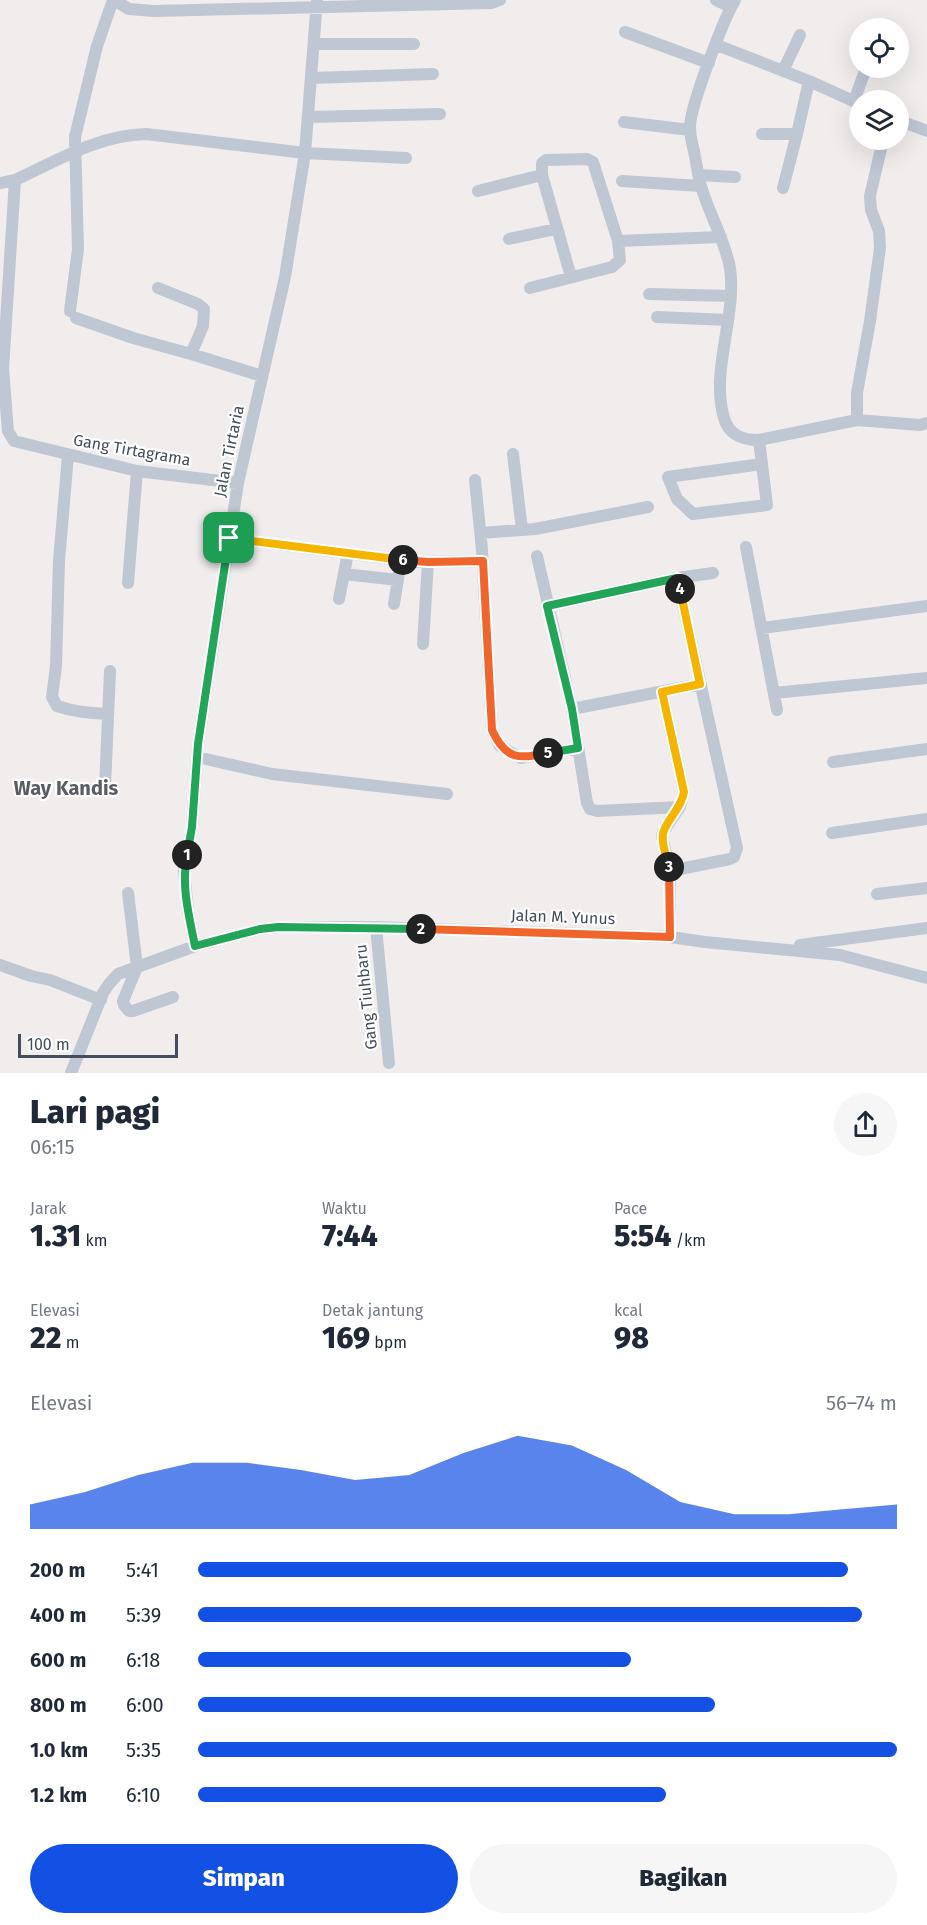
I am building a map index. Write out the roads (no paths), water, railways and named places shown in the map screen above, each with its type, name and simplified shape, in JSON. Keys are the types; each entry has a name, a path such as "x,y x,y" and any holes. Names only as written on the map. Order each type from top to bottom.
{"street":[{"path":"262,376 132,338 73,315 78,249 75,137 97,46 114,0 129,9 140,11 317,3 492,3 500,0"},
{"path":"716,0 733,4 690,117 690,130 700,181 730,268 730,296 720,389 724,420 736,436 746,440 759,440 857,420 920,425 927,423"},
{"name":"Jalan Tirtaria","path":"195,946 184,871 192,827 197,757 238,483 285,277 305,153 317,3"},
{"path":"626,32 709,63"},
{"path":"783,70 800,35"},
{"path":"314,44 414,44"},
{"path":"717,45 783,70 849,99"},
{"path":"312,78 433,74"},
{"path":"783,188 809,81"},
{"path":"309,117 440,114"},
{"path":"624,123 690,130"},
{"path":"909,124 927,131"},
{"path":"0,183 15,180 107,139 129,134 146,134 305,153 406,158"},
{"path":"762,134 797,134"},
{"path":"857,420 857,393 880,248 879,231 871,210 870,196 881,150"},
{"path":"530,288 616,265 620,260 618,241 593,162 587,159 546,160 542,163 542,176 571,277"},
{"path":"478,191 542,176"},
{"path":"622,181 700,181 735,177"},
{"path":"2,369 15,180"},
{"path":"509,239 556,229"},
{"path":"618,241 721,237"},
{"path":"158,288 198,304 204,309 203,326 191,354"},
{"path":"649,294 730,296"},
{"path":"657,317 728,320"},
{"name":"Gang Tirtagrama","path":"2,369 8,432 14,441 137,471 238,483"},
{"path":"759,440 762,464 767,504 693,514 677,499 668,477 762,464"},
{"path":"513,454 522,530"},
{"path":"68,455 59,561 56,666 52,697 57,706 63,708 83,713 108,714"},
{"path":"128,583 137,471"},
{"path":"476,480 483,561 492,730 500,746 521,758 578,748"},
{"path":"480,533 535,529 648,507"},
{"path":"229,538 400,560 483,561"},
{"path":"746,547 777,710"},
{"path":"339,600 348,553"},
{"path":"537,556 572,709 587,803 590,809 597,811 680,807"},
{"path":"394,604 400,560"},
{"path":"423,644 428,562"},
{"path":"547,606 677,578 713,573"},
{"path":"344,574 398,580"},
{"path":"670,871 730,859 736,854 737,848 677,578"},
{"path":"762,628 927,606"},
{"path":"105,787 110,671"},
{"path":"774,693 927,678"},
{"path":"572,709 700,684"},
{"path":"662,692 684,792 680,807 663,832 670,871 670,937"},
{"path":"832,762 927,749"},
{"path":"197,757 272,774 447,794"},
{"path":"832,833 927,819"},
{"path":"877,894 927,888"},
{"path":"128,893 137,967 123,1000 125,1008 133,1011 173,997"},
{"name":"Jalan M. Yunus","path":"71,1073 101,1000 109,984 118,974 195,946 260,929 278,927 376,927 670,937 840,955 927,978"},
{"name":"Gang Tiuhbaru","path":"376,927 389,1063"},
{"path":"779,948 927,928"},
{"path":"0,965 50,980 101,1000"}],"district":[{"name":"Way Kandis","path":"66,788"}]}
